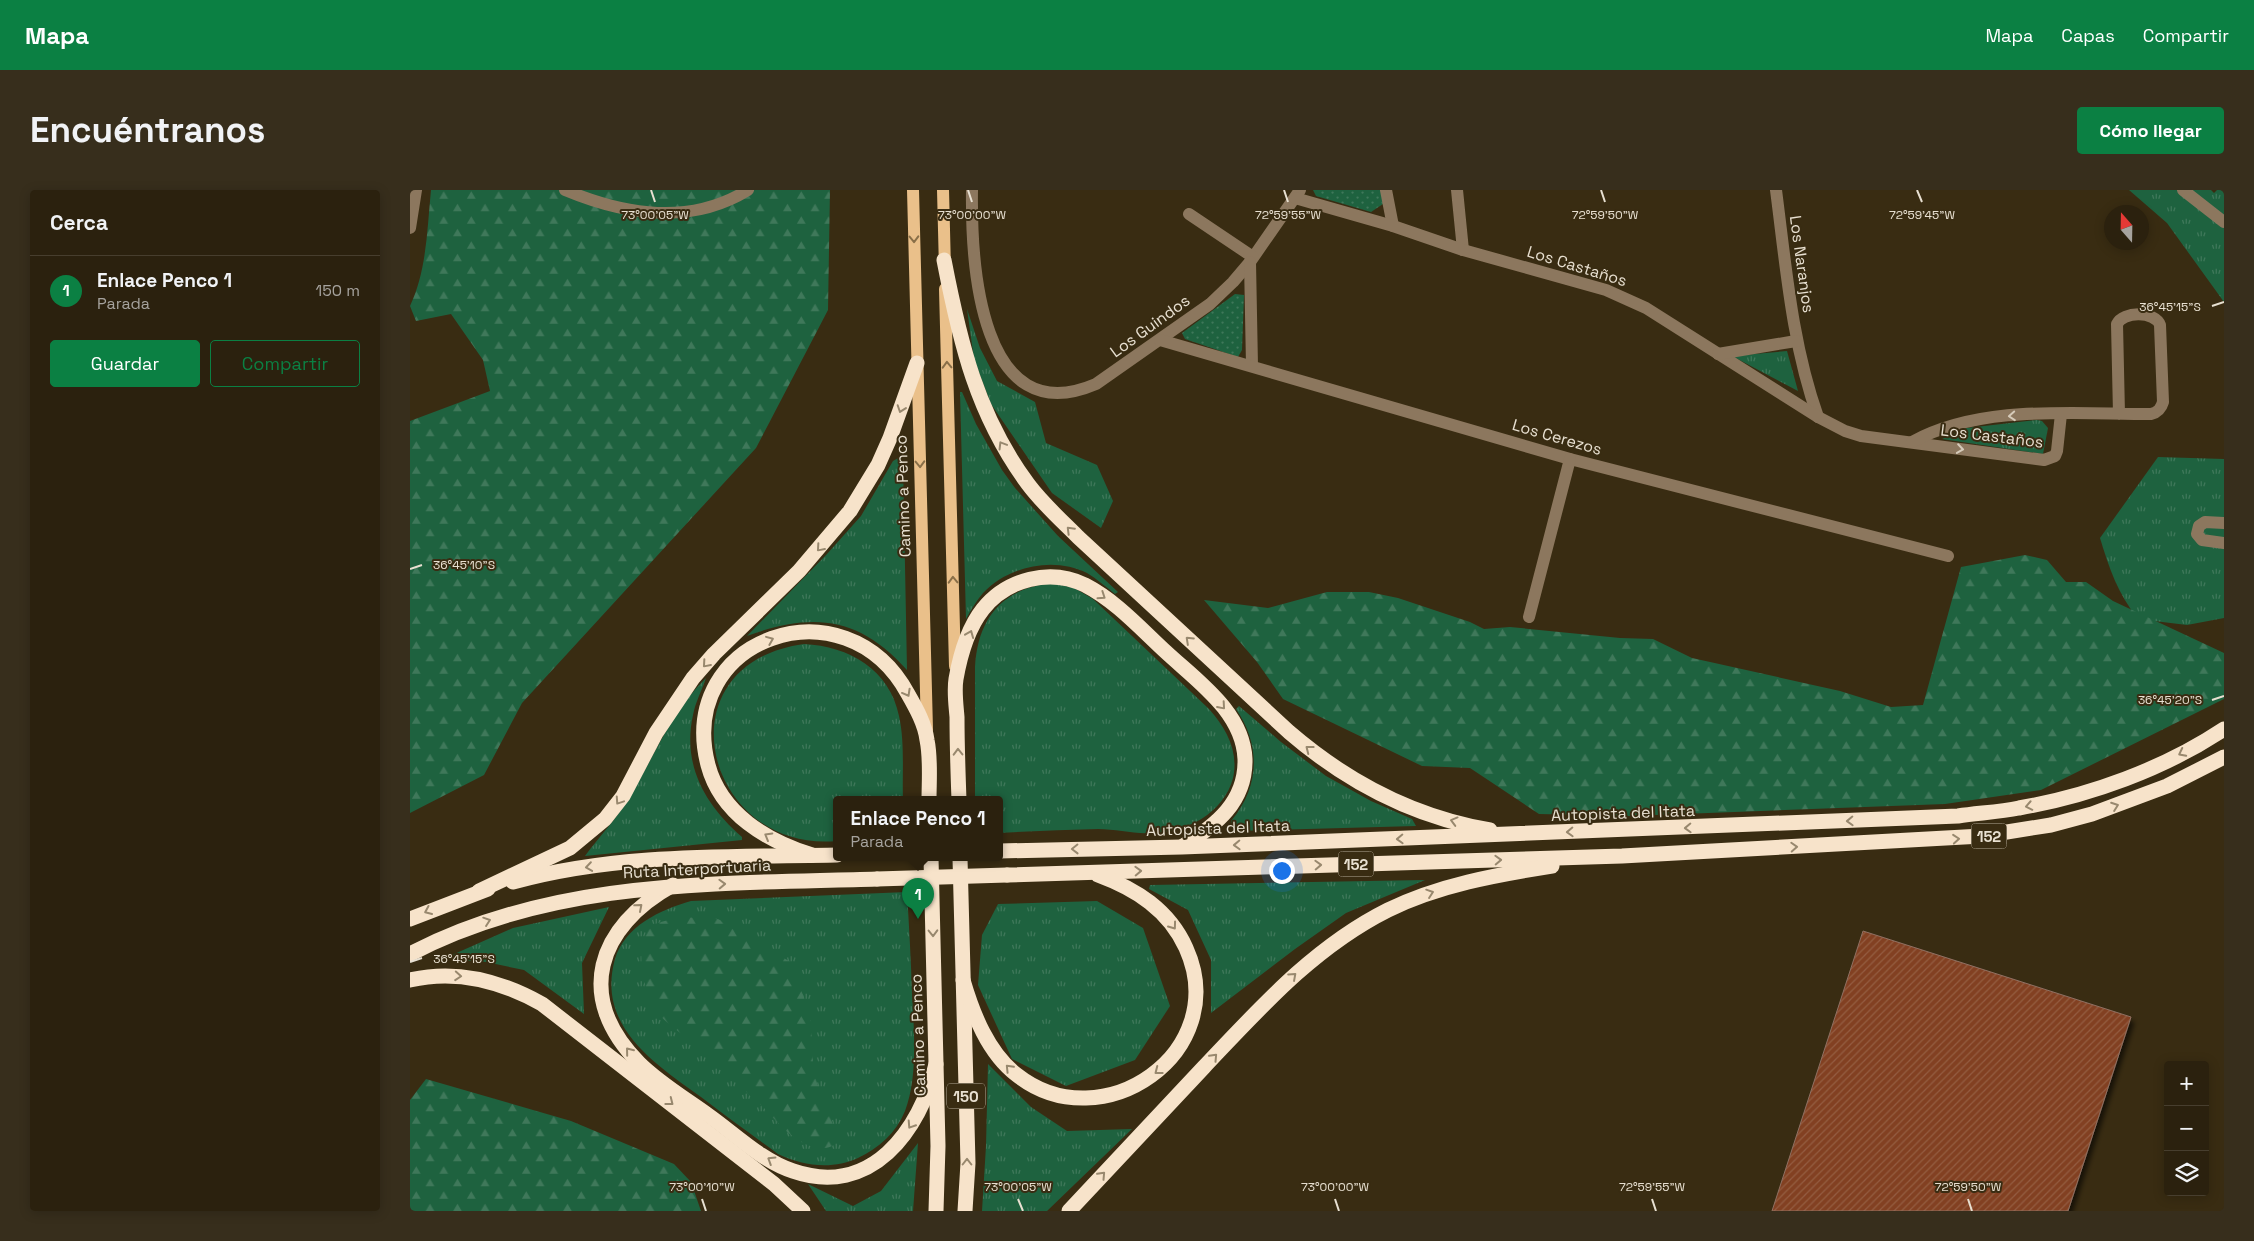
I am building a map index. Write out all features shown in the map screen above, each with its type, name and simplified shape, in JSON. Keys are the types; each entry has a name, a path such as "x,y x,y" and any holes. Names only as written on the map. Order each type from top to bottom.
{"highway":[{"path":"944,260 964,355 986,414 1029,486 1063,523 1289,732 1326,762 1365,787 1414,809 1480,828 1518,834"},
{"path":"479,891 570,848 606,819 622,796 656,733 694,678 714,654 805,564 850,511 874,473 890,438 917,363"},
{"path":"959,796 956,681 962,655 974,624 991,600 1006,589 1032,578 1054,576 1076,581 1104,596 1220,703 1234,722 1243,745 1245,770 1236,799 1223,817 1182,847"},
{"path":"812,855 771,838 743,820 724,798 709,770 703,732 706,707 718,682 735,662 750,650 768,640 795,633 823,632 853,640 878,656 898,676 914,705 928,740"},
{"name":"Autopista del Itata","path":"1003,851 1182,847 1908,819 2017,809 2068,797 2132,775 2174,757 2224,729"},
{"name":"Camino a Penco","path":"928,740 929,796"},
{"name":"152","path":"1090,872 1622,856 1948,840 2006,833 2058,823 2109,808 2167,786 2224,757"},
{"name":"Ruta Interportuaria","path":"410,919 479,891 554,872 641,860 710,856 833,855"},
{"path":"1069,1211 1283,985 1323,950 1353,929 1404,902 1446,888 1510,872 1622,856"},
{"name":"Camino a Penco","path":"931,862 938,1177 936,1211"},
{"name":"150","path":"960,863 968,1163 965,1211"},
{"path":"963,980 976,1018 996,1052 1016,1075 1042,1089 1068,1096 1099,1096 1130,1088 1161,1069 1183,1043 1196,1007 1196,982 1189,955 1176,930 1155,906 1125,886 1090,872"},
{"name":"Ruta Interportuaria","path":"410,954 454,933 518,911 585,896 673,885 1090,872"},
{"path":"673,885 634,911 617,931 611,942 603,966 602,979 604,999 609,1018 620,1041 640,1065 768,1159 794,1171 819,1176 843,1175 868,1167 892,1150 909,1129 925,1101 936,1064"},
{"path":"410,980 435,976 471,977 506,986 542,1004 774,1184 803,1211"}],"main road":[{"name":"Camino a Penco","path":"913,190 928,740"},
{"path":"943,190 956,681"}],"street":[{"path":"410,228 416,190"},
{"path":"565,190 619,208 652,214 669,214 692,212 714,206 748,190"},
{"name":"Los Guindos","path":"972,190 976,273 982,309 990,337 1007,366 1024,382 1045,391 1056,392 1077,390 1096,384 1210,304 1233,282 1252,259 1297,192"},
{"path":"1386,190 1393,226"},
{"path":"1457,190 1463,250"},
{"name":"Los Naranjos","path":"1776,190 1796,341 1818,417"},
{"path":"2182,190 2224,222"},
{"name":"Los Castaños","path":"1297,192 1463,250 1619,294 1646,308 1818,417 1845,431 1861,436 2044,460 2055,456 2057,451 2061,414"},
{"path":"1189,214 1252,259 1252,366"},
{"name":"Los Castaños","path":"1912,442 1940,429 1973,420 2061,414 2119,414 2151,414 2158,411 2162,406 2160,325 2157,319 2151,315 2125,316 2117,324 2119,414"},
{"name":"Los Cerezos","path":"1160,340 1570,458 1948,556"},
{"path":"1718,354 1796,341"},
{"path":"1529,617 1570,458"},
{"path":"2224,523 2205,522 2199,526 2197,534 2202,540 2224,543"}],"green space":[{"path":"431,190 830,190 828,310 756,448 522,703 484,775 410,813 410,421 490,391 483,360 451,314 416,321 410,306 416,292 423,264"},
{"path":"1313,190 1381,190 1383,204 1371,212 1316,196"},
{"path":"2129,190 2211,190 2214,193 2217,190 2224,190 2224,302 2167,223 2149,207 2149,205 2146,205"},
{"path":"1235,294 1244,295 1242,350 1238,357 1185,339 1182,333"},
{"path":"967,309 980,348 997,381 1035,402 1046,443 1097,465 1113,501 1101,528 1052,493 991,404 974,359"},
{"path":"1787,351 1798,391 1732,356"},
{"path":"960,392 962,392 976,424 1002,470 1015,488 1058,536 1118,592 1115,594 1091,575 1074,568 1060,565 1032,567 1018,570 993,584 980,596 966,619"},
{"path":"2042,421 2048,428 2043,454 1942,439 1967,428"},
{"path":"900,457 903,462 907,670 889,652 871,639 852,629 833,624 814,622 793,624 771,628 747,636 827,554 861,516 893,461"},
{"path":"2158,457 2224,459 2224,618 2187,625 2138,619 2125,600 2111,570 2100,538"},
{"path":"2025,555 2047,560 2066,582 2086,582 2113,601 2224,653 2224,699 2041,790 1945,804 1629,816 1539,814 1470,768 1422,766 1283,699 1257,662 1204,600 1268,608 1327,592 1369,592 1398,598 1470,622 1484,629 1510,627 1620,638 1653,639 1692,658 1840,691 1891,707 1923,705 1961,567"},
{"path":"1053,583 1074,588 1093,599 1209,709 1221,724 1233,749 1233,778 1221,801 1202,819 1190,825 1164,832 1144,833 1098,829 1003,833 1003,796 975,796 975,667 981,633 996,608 1020,591"},
{"path":"804,644 821,646 851,656 877,674 887,686 899,716 903,747 903,796 833,796 833,841 791,837 755,818 730,789 716,754 715,718 729,685 758,659"},
{"path":"706,678 694,710 690,733 694,767 699,783 707,798 729,825 742,837 742,840 585,856 624,805 683,705"},
{"path":"1239,706 1281,742 1326,776 1371,801 1412,819 1416,826 1236,831 1232,828 1231,821 1241,808 1248,794 1254,766 1250,737 1236,709"},
{"path":"1425,880 1346,913 1211,1013 1211,960 1188,910 1149,889 1150,885"},
{"path":"907,892 914,1038 912,1083 909,1098 905,1111 892,1133 873,1150 848,1162 828,1165 807,1164 778,1154 665,1071 634,1041 622,1023 614,1004 611,983 615,959 620,947 635,929 667,909 691,901"},
{"path":"1097,901 1143,928 1170,1006 1135,1060 1066,1086 1012,1059 978,985 982,935 998,904"},
{"path":"609,907 582,963 584,1014 524,970 486,962 443,959 513,928"},
{"path":"681,917 718,919 768,953 782,957 794,964 811,1022 813,1063 817,1083 835,1129 835,1144 828,1148 815,1147 803,1143 791,1135 749,1095 726,1066 671,1026 652,1005 644,982 642,969 641,955 646,933 655,924"},
{"path":"988,1064 1031,1107 1067,1131 1132,1129 1047,1211 982,1211"},
{"path":"426,1079 571,1121 674,1164 691,1182 701,1211 410,1211 410,1100"},
{"path":"918,1143 913,1211 826,1211 808,1184 853,1206 881,1191"}],"building":[{"path":"1863,931 2131,1017 2068,1211 1772,1211"}],"place":[{"name":"Enlace Penco 1","path":"918,919"}]}
